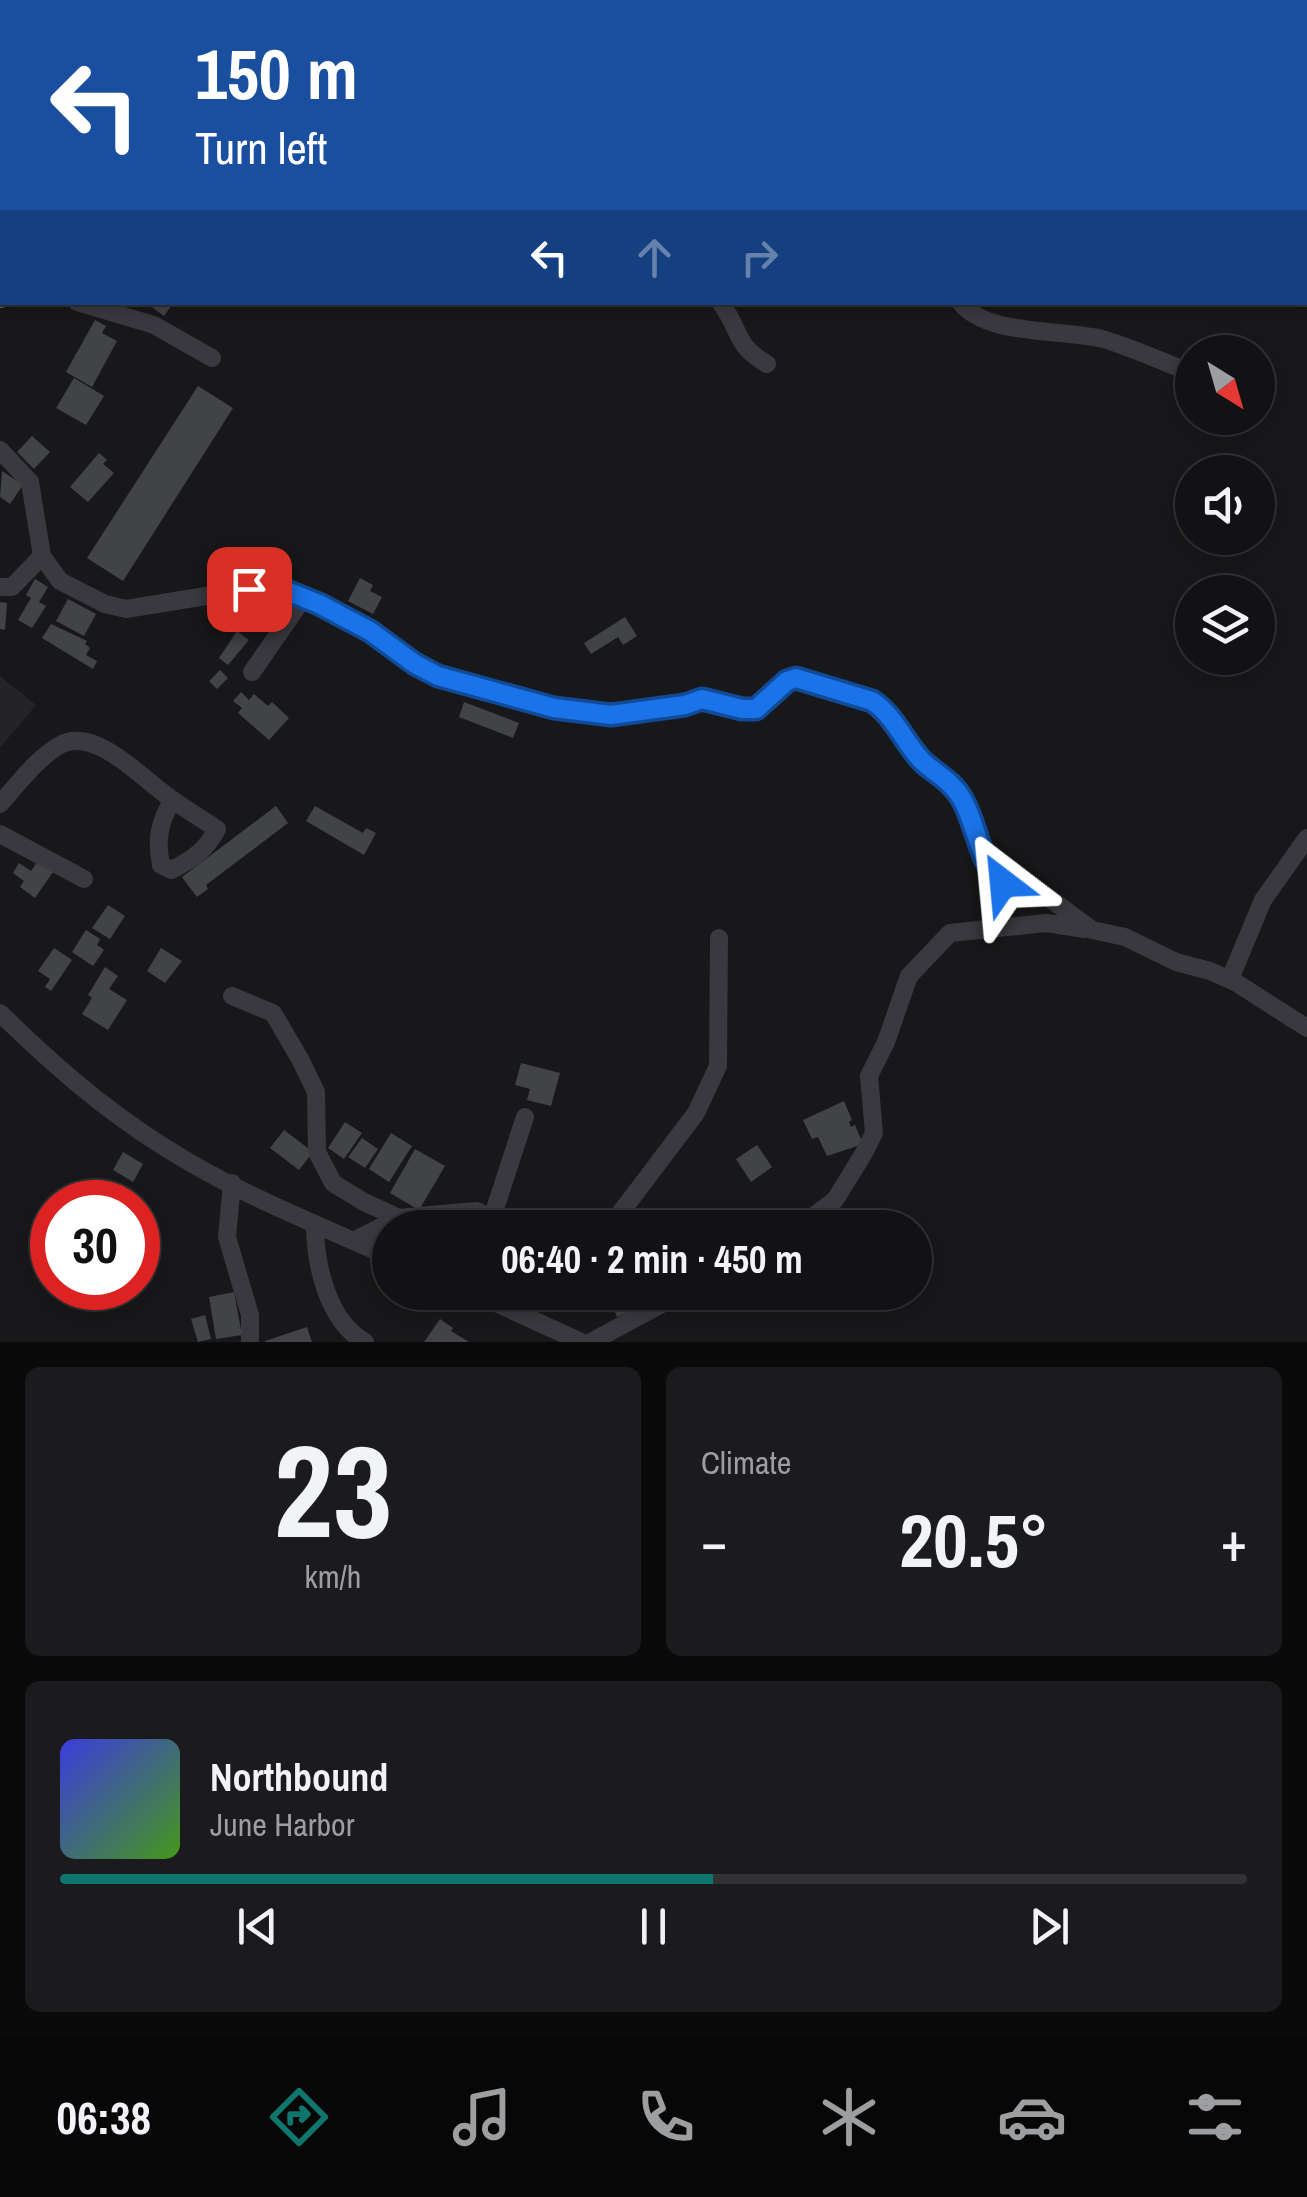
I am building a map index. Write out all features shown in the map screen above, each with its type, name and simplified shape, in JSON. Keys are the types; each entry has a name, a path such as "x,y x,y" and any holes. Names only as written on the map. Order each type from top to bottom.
{"street":[{"path":"88,305 154,325 212,358"},
{"path":"722,305 746,352 767,364"},
{"path":"963,305 974,317 989,322 1102,339 1175,367"},
{"path":"0,450 30,482 42,556 60,581 114,608 138,608 266,588 304,598 347,618 438,676 554,708 611,715 702,699 756,709 787,681 796,678 872,701 882,708 921,759 956,789 996,877 1009,887 1045,895 1092,930"},
{"path":"0,587 12,587 42,556"},
{"path":"252,672 304,598"},
{"path":"0,804 37,763 64,742 88,742 108,750 168,797"},
{"path":"0,834 84,879"},
{"path":"1230,980 1263,900 1307,838"},
{"path":"822,1210 835,1200 874,1133 869,1076 886,1042 909,976 950,933 1046,923 1125,937 1176,962 1230,980 1307,1028"},
{"path":"623,1210 696,1112 718,1066 719,938"},
{"path":"232,996 272,1013 300,1058 316,1092 317,1152 334,1183 382,1210"},
{"path":"0,1012 72,1081 164,1147 232,1184 372,1249"},
{"path":"495,1210 525,1117"},
{"path":"232,1184 228,1237 250,1315 250,1342"},
{"path":"315,1224 315,1251 325,1287 338,1314 365,1342"},
{"path":"353,1241 372,1232"},
{"path":"512,1310 580,1342"},
{"path":"525,1316 528,1310"},
{"path":"591,1342 651,1310"}],"shaded area":[{"path":"0,676 36,705 0,748"}],"building":[{"path":"149,305 172,305 164,316"},
{"path":"95,320 106,326 102,333 117,341 92,387 66,372"},
{"path":"74,378 104,396 86,425 56,408"},
{"path":"198,386 233,408 123,581 87,558"},
{"path":"32,436 50,452 34,469 17,452"},
{"path":"99,453 107,460 103,464 114,473 88,502 70,487"},
{"path":"2,471 23,485 10,504 0,497"},
{"path":"360,578 373,585 370,591 382,597 373,614 348,601"},
{"path":"35,579 48,587 39,602 46,606 32,628 18,620 31,598 26,595"},
{"path":"68,599 96,614 84,636 56,621"},
{"path":"0,602 7,603 5,630 0,629"},
{"path":"625,617 637,636 623,645 618,637 591,654 584,643"},
{"path":"51,624 87,641 85,644 90,648 86,655 97,661 93,669 42,638"},
{"path":"237,631 249,640 228,665 219,658"},
{"path":"220,670 228,678 217,689 209,681"},
{"path":"241,692 249,700 254,694 268,706 272,702 289,718 269,740 238,713 242,708 233,701"},
{"path":"464,702 519,723 513,738 459,717"},
{"path":"276,806 288,823 206,885 208,889 197,897 182,877"},
{"path":"315,806 363,833 366,828 376,833 364,855 306,821"},
{"path":"37,862 53,872 35,898 20,887 24,881 13,873 19,863 31,871"},
{"path":"108,905 125,916 110,939 92,928"},
{"path":"86,930 100,939 97,945 104,950 93,966 72,952"},
{"path":"54,948 72,960 51,991 45,987 50,979 38,971"},
{"path":"161,948 182,961 165,983 147,971"},
{"path":"105,967 118,976 109,989 127,1000 108,1030 82,1014"},
{"path":"521,1063 560,1073 551,1106 527,1100 530,1089 515,1085"},
{"path":"844,1101 851,1127 855,1125 863,1144 827,1156 818,1137 812,1139 803,1120"},
{"path":"345,1122 362,1133 344,1159 328,1148"},
{"path":"284,1130 313,1152 299,1170 270,1148"},
{"path":"391,1133 412,1146 389,1182 369,1169"},
{"path":"362,1138 378,1149 365,1168 348,1157"},
{"path":"757,1145 772,1167 751,1182 736,1159"},
{"path":"415,1149 445,1166 419,1210 390,1193"},
{"path":"123,1152 143,1164 134,1180 113,1170"},
{"path":"234,1292 242,1335 216,1339 209,1297"},
{"path":"614,1310 634,1310 617,1317"},
{"path":"205,1315 211,1339 198,1342 191,1319"},
{"path":"440,1319 453,1328 451,1331 469,1342 424,1342"},
{"path":"307,1327 312,1342 265,1342 265,1341"}],"route":[{"path":"249,589 282,589 319,604 370,631 438,676 587,714 634,712 702,699 756,709 787,681 796,678 872,701 882,708 921,759 956,789 988,865 1003,883"}]}
